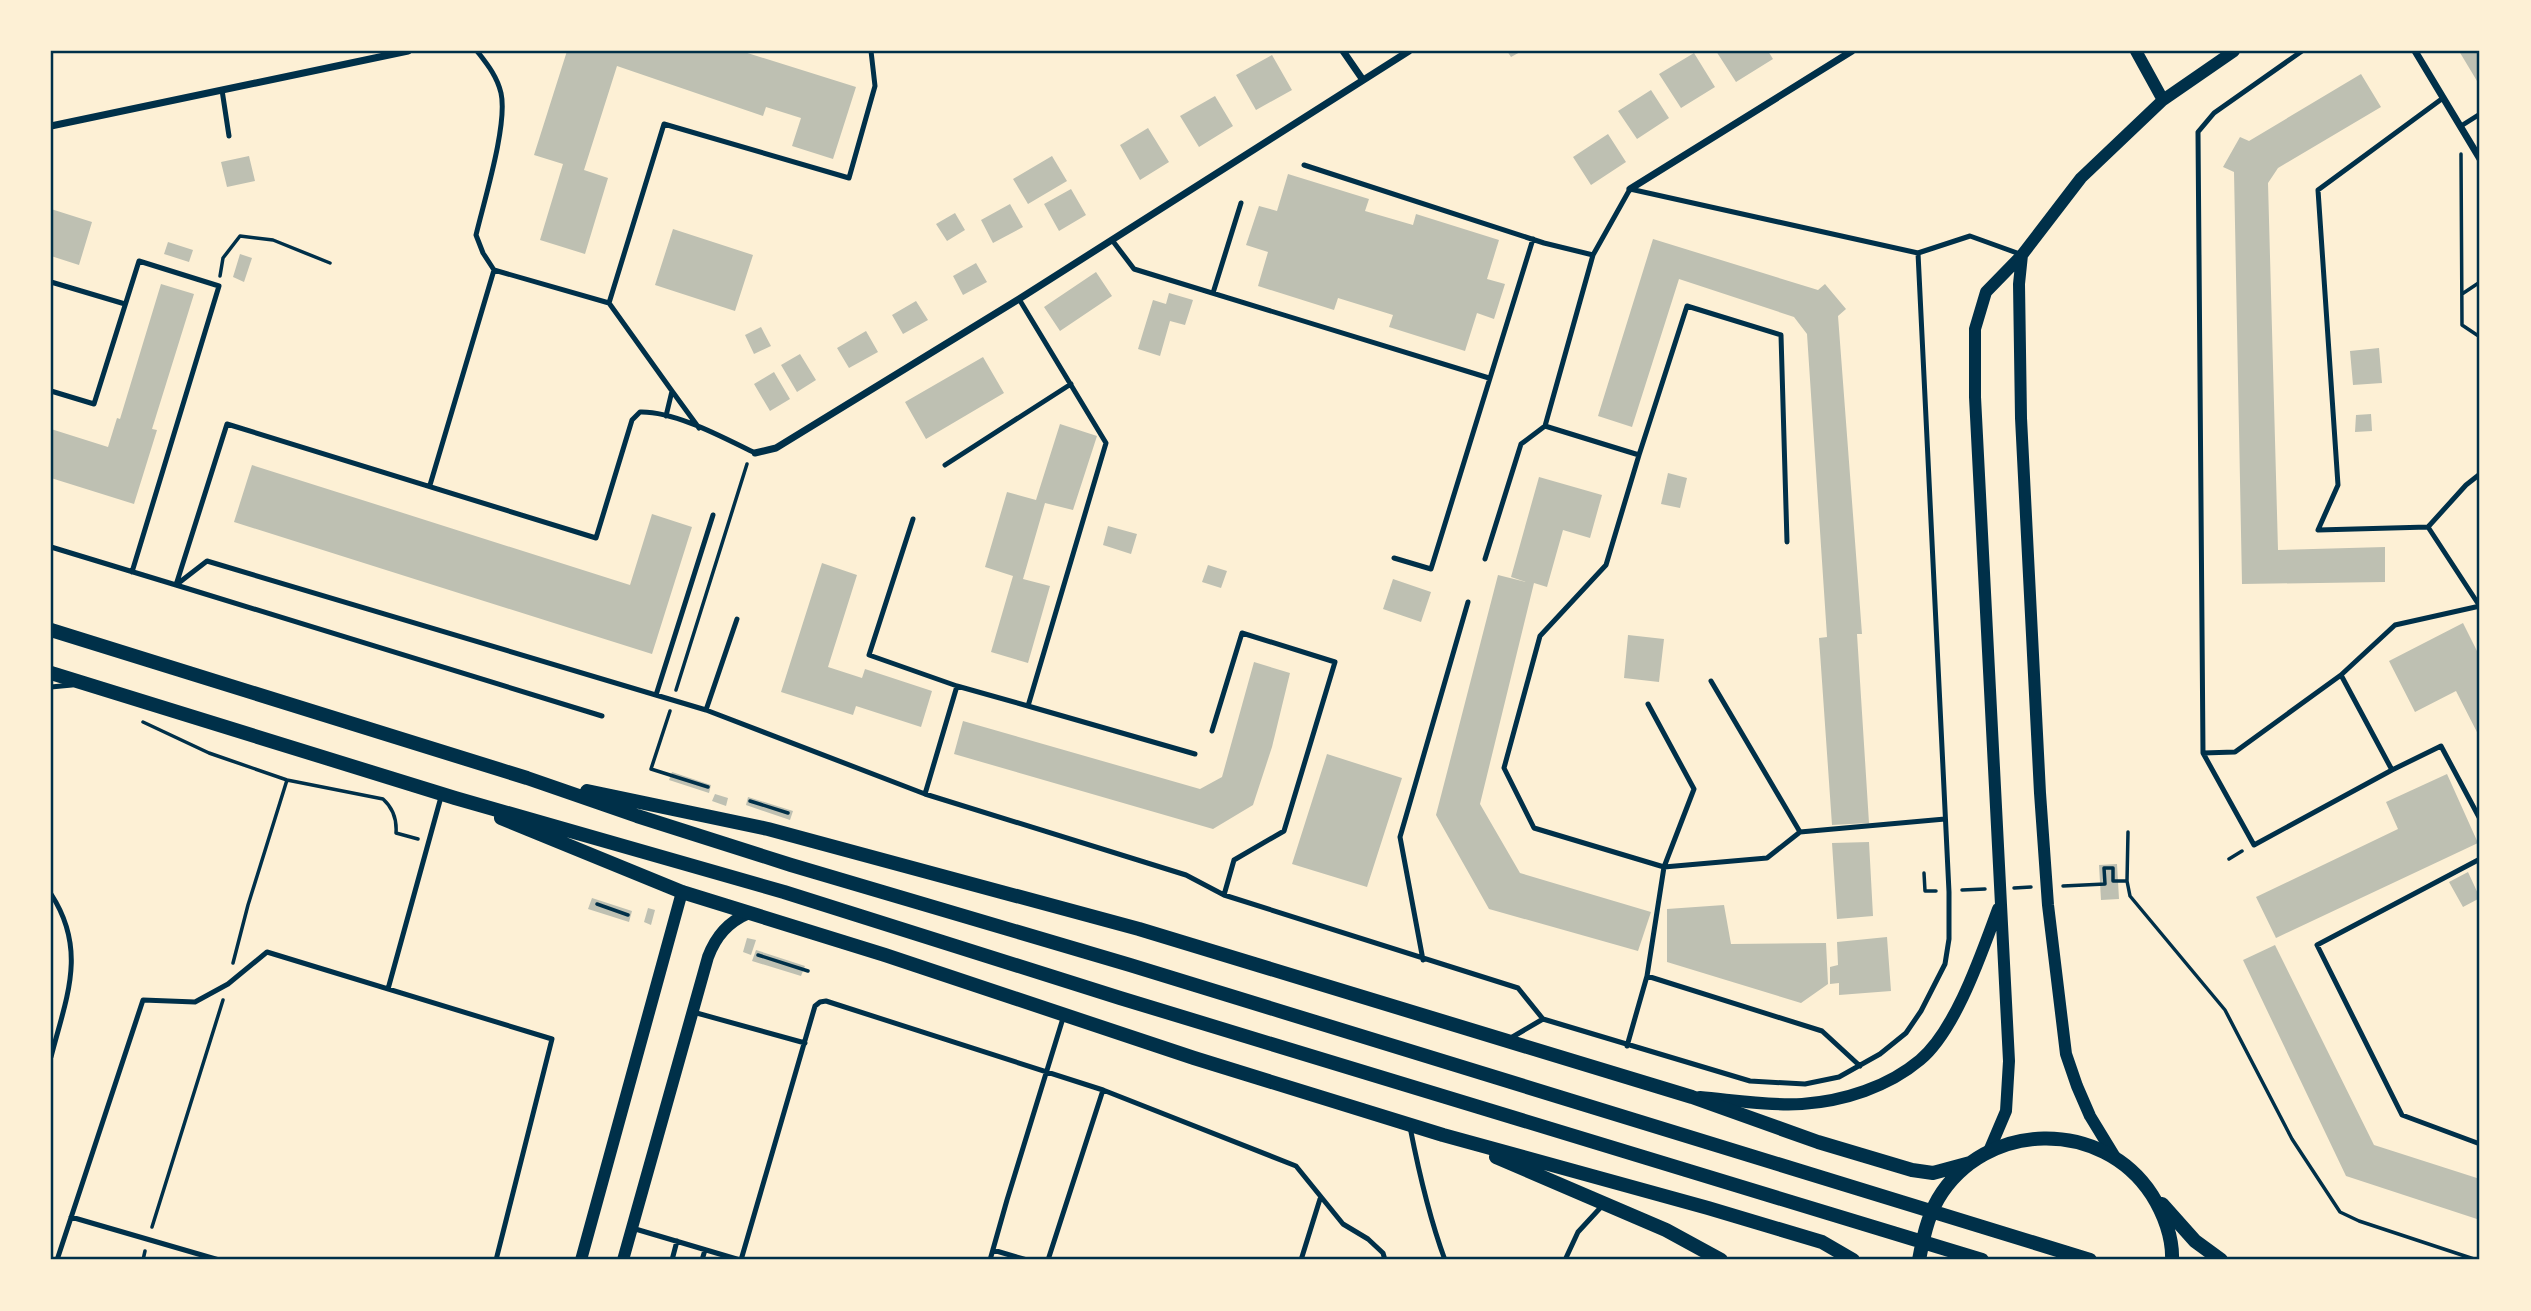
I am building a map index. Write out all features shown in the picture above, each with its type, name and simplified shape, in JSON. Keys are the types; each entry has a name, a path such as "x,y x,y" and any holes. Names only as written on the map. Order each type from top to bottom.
{"main road":[{"path":"51,630 527,778 791,865 1130,965 2090,1260"},
{"path":"51,673 448,796 783,892 1120,998 1982,1260"},
{"path":"527,778 768,829 1139,929 1692,1097 1818,1142 1912,1170 1933,1173 1970,1163"},
{"path":"448,796 547,839 682,892 885,955 1194,1058 1443,1135 1822,1242 1853,1260"},
{"path":"1443,1135 1666,1230 1721,1260"},
{"path":"1919,1260 1928,1222 1938,1200 1952,1180 1970,1163 1989,1151 2014,1142 2040,1138 2066,1139 2091,1145 2115,1157 2145,1185 2195,1241 2221,1260"},
{"path":"2145,1185 2159,1206 2168,1229 2172,1260"}],"street":[{"path":"51,126 408,51"},
{"path":"1343,51 1363,80"},
{"path":"755,453 776,448 1018,299 1409,51"},
{"path":"1630,189 1852,51"},
{"path":"2136,51 2163,100"},
{"path":"1989,1151 2006,1111 2009,1062 1973,347 1978,313 1986,292 2022,255 2081,178 2163,100 2234,51"},
{"path":"2415,51 2480,159"},
{"path":"2022,255 2019,284 2021,418 2048,905 2066,1054 2090,1116 2115,1157"},
{"path":"581,1260 682,892"},
{"path":"1692,1097 1801,1104 1850,1096 1889,1081 1922,1059 1947,1027 1979,961 2001,902"},
{"path":"623,1260 713,943 731,922 749,913"}],"lane":[{"path":"477,51 493,72 501,91 504,112 476,235 483,253 494,270 609,303 700,428"},
{"path":"609,303 664,124 849,178 875,86 871,51"},
{"path":"2302,51 2214,113 2198,132 2203,753 2254,845 2441,746 2480,819"},
{"path":"222,90 229,136"},
{"path":"2443,98 2318,190 2338,485 2318,530 2428,527 2466,485 2479,477"},
{"path":"2461,126 2480,114"},
{"path":"1304,165 1533,239 1593,254"},
{"path":"1485,559 1521,444 1545,426 1593,254 1630,189 1918,253 1970,236 2022,255"},
{"path":"1213,293 1241,203"},
{"path":"1394,558 1431,569 1533,239"},
{"path":"1112,240 1133,269 1489,379"},
{"path":"176,585 207,561 706,710 925,794 1186,875 1224,895 1518,988 1543,1019 1750,1081 1805,1084 1839,1077 1880,1054 1906,1032 1922,1011 1945,964 1949,939 1949,892 1918,253"},
{"path":"51,391 94,404 139,261 219,286 132,572"},
{"path":"430,485 494,270"},
{"path":"51,282 125,304"},
{"path":"1018,299 1106,443 1028,706"},
{"path":"1787,542 1781,335 1687,306 1606,565 1540,636 1504,768 1534,828 1664,867 1767,858 1800,832 1945,819"},
{"path":"945,466 1071,384"},
{"path":"666,416 672,391"},
{"path":"176,585 227,424 596,538 632,420 640,412 666,416 700,428 755,453"},
{"path":"1545,426 1639,455"},
{"path":"656,695 713,515"},
{"path":"913,519 869,655 957,686 1195,754"},
{"path":"2203,753 2235,752 2341,675 2395,625 2480,606 2428,527"},
{"path":"51,547 602,716"},
{"path":"1423,960 1400,837 1468,602"},
{"path":"706,710 737,619"},
{"path":"1212,731 1242,633 1335,662 1284,831 1234,860 1224,895"},
{"path":"2341,675 2392,770"},
{"path":"1711,681 1800,832"},
{"path":"51,688 85,684"},
{"path":"925,794 957,686"},
{"path":"1627,1046 1647,976 1664,867 1694,789 1648,704"},
{"path":"388,989 427,842 448,796"},
{"path":"2480,859 2318,946 2402,1115 2480,1144"},
{"path":"51,894 68,933 73,969 51,1057"},
{"path":"57,1260 143,1000 195,1002 228,984 267,952 552,1039 496,1260"},
{"path":"1647,976 1822,1031 1860,1066"},
{"path":"632,1227 740,1260 815,1006 826,1001 1102,1090 1296,1166 1320,1199 1343,1224 1368,1239 1383,1253 1385,1260"},
{"path":"693,1012 805,1043"},
{"path":"990,1260 1064,1015"},
{"path":"1508,1040 1543,1019"},
{"path":"1048,1260 1102,1090"},
{"path":"1410,1124 1421,1181 1445,1260"},
{"path":"1301,1260 1320,1199"},
{"path":"1565,1260 1578,1232 1605,1203"},
{"path":"71,1217 219,1260"},
{"path":"672,1260 677,1241"},
{"path":"702,1260 705,1250"},
{"path":"993,1250 1027,1260"}],"path":[{"path":"2461,126 2462,325 2480,337"},
{"path":"219,286 223,258 240,236 274,240 330,263"},
{"path":"2462,294 2480,282"},
{"path":"708,787 651,769 747,464 755,453"},
{"path":"135,719 163,729 209,752 287,780 383,799 397,821 396,833 427,842"},
{"path":"143,1260 228,984 248,905 287,780"},
{"path":"750,801 788,813"},
{"path":"2128,832 2127,881 2130,896 2225,1010 2292,1139 2340,1212 2359,1221 2477,1260"},
{"path":"2105,884 2104,869 2113,868 2113,881 2127,881"},
{"path":"1924,873 1925,891"},
{"path":"597,904 628,915"},
{"path":"758,955 808,971"}],"building":[{"path":"567,51 741,51 856,87 833,159 792,146 801,118 766,107 763,116 617,66 584,170 608,178 585,254 540,240 563,164 534,155"},
{"path":"1507,51 1522,51 1511,57"},
{"path":"1716,51 1768,51 1773,59 1736,82"},
{"path":"2459,51 2480,51 2480,86"},
{"path":"1694,53 1715,87 1681,108 1659,74"},
{"path":"1272,55 1292,90 1256,110 1236,75"},
{"path":"2361,74 2381,107 2278,168 2268,183 2278,550 2385,547 2385,582 2242,584 2234,172 2223,167 2240,137 2249,141"},
{"path":"1651,90 1669,118 1637,139 1618,111"},
{"path":"1215,96 1233,126 1199,147 1180,116"},
{"path":"1148,128 1169,162 1140,180 1120,145"},
{"path":"1608,134 1626,162 1591,185 1573,157"},
{"path":"249,156 255,181 227,187 221,162"},
{"path":"1052,156 1067,181 1028,204 1013,179"},
{"path":"1288,174 1369,199 1365,211 1413,225 1416,214 1499,240 1487,279 1505,284 1494,319 1477,313 1465,351 1389,327 1393,315 1338,298 1334,310 1258,286 1268,252 1246,245 1259,206 1277,211"},
{"path":"1071,189 1086,215 1059,231 1044,204"},
{"path":"1010,204 1023,227 993,243 981,220"},
{"path":"51,209 92,222 79,265 51,256"},
{"path":"955,213 965,230 947,241 936,224"},
{"path":"673,229 753,255 735,311 655,285"},
{"path":"1653,239 1818,290 1825,284 1846,309 1838,316 1862,634 1857,634 1869,823 1832,825 1819,638 1827,637 1807,334 1794,317 1679,279 1632,427 1598,416"},
{"path":"168,242 193,250 189,262 164,254"},
{"path":"240,254 252,258 244,282 233,277"},
{"path":"976,263 987,282 963,295 953,276"},
{"path":"1096,272 1112,296 1060,331 1044,307"},
{"path":"161,284 194,294 152,429 157,430 134,504 51,478 51,429 108,447 117,418 120,419"},
{"path":"1169,293 1193,300 1185,325 1170,321 1160,356 1138,349 1153,300 1166,304"},
{"path":"916,301 928,320 903,334 892,315"},
{"path":"761,327 771,346 754,354 745,335"},
{"path":"866,331 878,352 849,368 837,348"},
{"path":"2379,348 2382,383 2353,385 2350,351"},
{"path":"800,354 816,380 797,392 781,365"},
{"path":"983,357 1004,393 926,439 905,402"},
{"path":"774,372 790,399 770,411 754,384"},
{"path":"2371,414 2372,431 2355,432 2356,415"},
{"path":"1060,424 1097,436 1073,510 1045,503 1023,579 1050,586 1028,663 991,652 1013,576 985,567 1007,492 1036,500"},
{"path":"252,465 630,585 652,514 692,527 652,654 234,522"},
{"path":"1668,473 1687,478 1680,508 1661,504"},
{"path":"1539,477 1602,495 1590,538 1563,530 1547,587 1534,583 1480,804 1520,873 1651,912 1638,951 1489,909 1436,815 1498,575 1526,582 1511,577"},
{"path":"1108,526 1137,534 1131,554 1103,545"},
{"path":"822,563 857,575 828,667 862,678 865,669 932,691 921,727 856,706 853,715 781,692"},
{"path":"1208,565 1227,571 1221,588 1202,582"},
{"path":"1393,579 1431,592 1421,622 1383,609"},
{"path":"2463,623 2480,657 2480,738 2456,691 2415,712 2389,661"},
{"path":"1628,635 1664,639 1659,682 1624,678"},
{"path":"1254,662 1290,673 1272,747 1253,805 1213,829 954,754 963,721 1200,789 1222,777"},
{"path":"1327,754 1402,778 1367,887 1292,864"},
{"path":"672,772 711,785 709,793 669,780"},
{"path":"2447,774 2478,843 2276,938 2256,897 2398,829 2386,802"},
{"path":"715,794 728,798 726,806 712,801"},
{"path":"748,797 793,811 790,820 746,805"},
{"path":"1869,842 1873,916 1837,919 1832,843"},
{"path":"2117,864 2119,899 2101,900 2099,865"},
{"path":"2468,872 2480,898 2463,907 2449,882"},
{"path":"592,898 632,911 629,922 588,909"},
{"path":"1724,905 1731,944 1826,943 1828,984 1801,1003 1667,962 1667,909"},
{"path":"648,908 655,910 651,925 644,922"},
{"path":"1887,937 1891,991 1839,995 1839,983 1830,984 1830,967 1838,965 1837,942"},
{"path":"747,938 756,940 751,955 743,952"},
{"path":"2275,945 2374,1145 2480,1179 2480,1220 2346,1176 2243,960"},
{"path":"756,950 805,966 801,976 752,961"}]}
